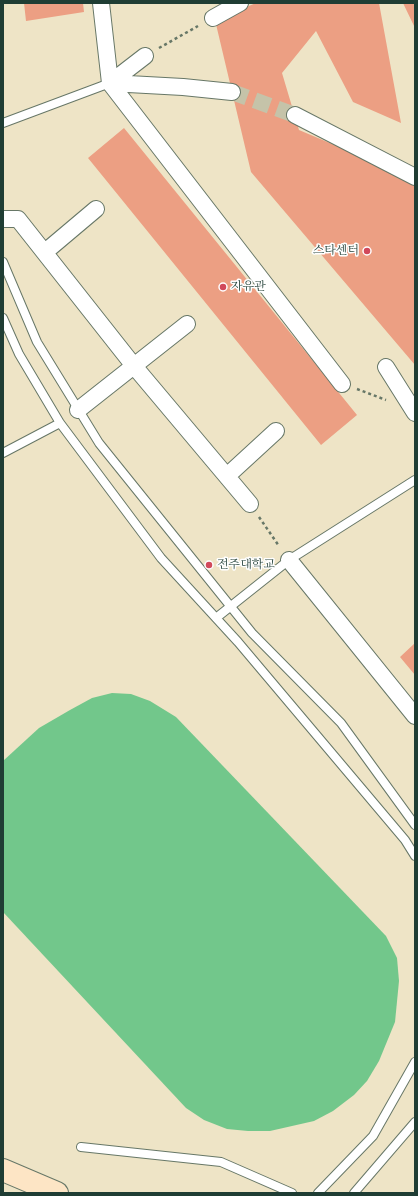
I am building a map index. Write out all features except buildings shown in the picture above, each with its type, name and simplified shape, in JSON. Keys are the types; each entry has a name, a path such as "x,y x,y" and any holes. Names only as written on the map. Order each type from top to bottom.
{"street":[{"path":"101,3 110,83 342,384"},
{"path":"213,18 240,3"},
{"path":"110,83 145,56"},
{"path":"110,83 183,87 232,92"},
{"path":"295,116 415,177"},
{"path":"45,252 96,209"},
{"path":"3,219 18,219 134,366 250,504"},
{"path":"78,410 187,324"},
{"path":"386,367 414,412"},
{"path":"227,476 276,431"},
{"path":"289,560 415,716"},
{"path":"3,1170 58,1193"}],"lane":[{"path":"3,123 110,83"},
{"path":"3,262 37,342 99,443 252,633 341,723 415,825"},
{"path":"3,318 19,354 60,423 161,558 238,642 400,834 415,856"},
{"path":"3,453 60,423"},
{"path":"216,618 289,560 415,480"},
{"path":"318,1193 373,1136 415,1062"},
{"path":"354,1193 415,1122"},
{"path":"81,1147 222,1162 292,1193"}],"path":[{"path":"145,56 213,18"},
{"path":"342,384 414,412"},
{"path":"250,504 289,560"}],"green space":[{"path":"112,693 131,694 150,701 176,717 386,936 397,958 399,981 395,1022 379,1061 367,1081 354,1095 333,1111 314,1121 270,1131 227,1129 204,1120 186,1108 3,912 3,761 39,728 92,698"}],"tunnel":[{"path":"232,92 295,115"}],"place":[{"name":"스타센터","path":"367,251"},
{"name":"자유관","path":"223,287"},
{"name":"전주대학교","path":"209,565"}]}
